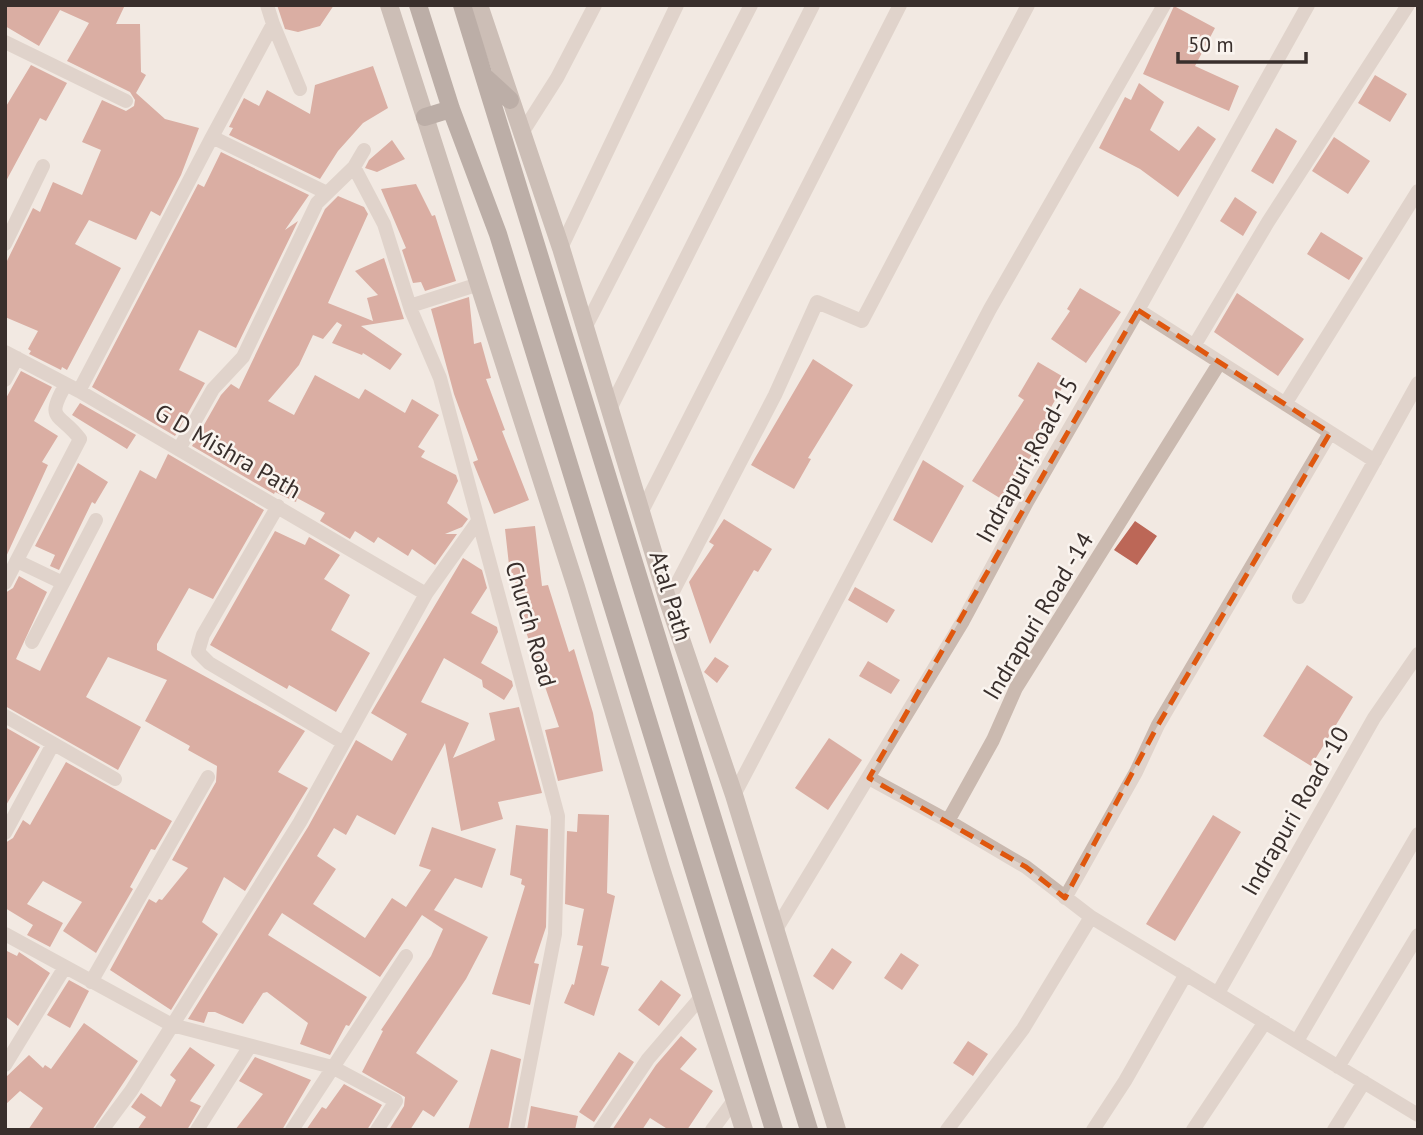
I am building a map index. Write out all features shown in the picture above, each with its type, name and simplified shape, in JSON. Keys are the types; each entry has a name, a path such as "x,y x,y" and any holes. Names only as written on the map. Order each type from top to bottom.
{"main road":[{"path":"418,5 451,109 498,234 774,1130"},
{"name":"Atal Path","path":"462,5 809,1130"},
{"path":"485,77 510,100"},
{"path":"425,117 451,109"}],"street":[{"path":"267,5 300,89"},
{"path":"389,5 576,586 744,1130"},
{"path":"479,5 561,247 668,600 734,795 837,1130"},
{"path":"522,133 557,78 595,5"},
{"path":"561,247 677,5"},
{"path":"585,328 751,5"},
{"path":"609,411 813,5"},
{"path":"641,513 900,5"},
{"path":"668,600 775,395 817,302 862,321 1028,5"},
{"path":"734,795 990,309 1164,5"},
{"name":"Indrapuri,Road-15","path":"775,931 963,621 1027,502 1139,310 1308,5"},
{"path":"1194,346 1275,211 1408,5"},
{"path":"79,391 274,24"},
{"path":"5,42 126,102"},
{"path":"212,137 325,192"},
{"path":"179,449 213,389 243,357 308,219 325,192 354,167 364,150"},
{"path":"5,244 43,166"},
{"name":"Church Road","path":"354,167 384,225 410,306 440,379 558,816 555,934 517,1130"},
{"path":"1285,404 1418,191"},
{"path":"410,306 479,284"},
{"path":"1139,310 1375,461"},
{"path":"5,380 11,355"},
{"name":"G D Mishra Path","path":"11,355 79,391 426,594"},
{"name":"Indrapuri Road -14","path":"948,821 993,740 1016,688 1220,362"},
{"path":"1299,597 1418,383"},
{"path":"5,583 80,439 54,413 53,407 66,384"},
{"path":"1065,898 1136,772 1158,724 1330,433"},
{"path":"278,506 202,635 198,652 209,663 342,742"},
{"path":"32,642 96,520"},
{"path":"102,1130 172,1025 300,822 426,594 478,521"},
{"path":"17,561 63,583"},
{"name":"Indrapuri Road -10","path":"1218,993 1374,718 1418,654"},
{"path":"5,716 115,779"},
{"path":"5,833 54,744"},
{"path":"91,982 208,777"},
{"path":"869,778 1026,867 1091,917 1418,1115"},
{"path":"1297,1041 1418,834"},
{"path":"947,1130 1023,1029 1091,917"},
{"path":"5,934 172,1025 332,1067 396,1101 377,1130"},
{"path":"1338,1067 1418,935"},
{"path":"292,1130 406,956"},
{"path":"5,1065 65,967"},
{"path":"1093,1130 1186,974"},
{"path":"600,1130 648,1059 702,996"},
{"path":"1193,1130 1265,1022"},
{"path":"197,1130 250,1046"},
{"path":"1334,1130 1364,1082"},
{"path":"712,1130 734,1099"}],"highlighted area":[{"path":"1138,310 1330,433 1158,725 1065,898 1026,867 869,778"}],"building":[{"path":"5,5 125,5 116,24 140,24 141,72 146,75 136,93 165,119 199,128 181,175 160,216 151,211 136,240 89,220 75,244 121,268 67,370 62,367 61,370 29,354 31,351 28,349 38,331 5,317 5,265 33,208 40,212 53,182 82,195 101,150 82,142 102,100 126,111 134,106 135,100 130,92 67,61 89,23 60,10 39,46 5,26"},
{"path":"277,5 334,5 320,26 298,32 285,29"},
{"path":"1174,6 1215,28 1195,66 1239,86 1229,111 1143,74"},
{"path":"31,65 67,83 46,121 40,118 5,183 5,108"},
{"path":"373,66 388,108 363,123 338,151 320,179 229,135 233,128 229,127 244,98 259,106 267,90 310,114 315,85"},
{"path":"1375,75 1407,94 1390,122 1358,103"},
{"path":"1139,83 1164,102 1150,130 1179,151 1198,126 1216,139 1178,197 1140,169 1099,148 1125,97 1131,100"},
{"path":"1276,128 1297,141 1273,184 1251,171"},
{"path":"1334,137 1370,161 1348,194 1312,171"},
{"path":"392,140 405,159 377,172 365,168 369,160"},
{"path":"221,152 309,195 285,230 298,221 236,348 199,330 179,370 205,383 175,436 92,387 198,184 204,187"},
{"path":"416,184 432,216 435,215 456,281 425,291 421,282 413,283 402,250 406,248 381,189"},
{"path":"338,196 364,207 368,214 328,303 373,321 367,298 378,295 355,271 384,258 404,319 361,326 402,354 390,370 363,353 362,355 332,343 342,325 337,322 323,339 313,335 299,365 268,401 294,415 315,375 359,399 365,389 405,413 412,399 439,415 418,447 425,451 421,457 456,475 458,481 447,503 468,519 462,527 445,534 457,534 435,565 412,549 408,556 378,537 374,543 355,531 350,539 320,521 325,513 297,498 296,502 275,492 274,494 192,446 221,395 231,384 239,389 325,209"},
{"path":"1235,197 1257,212 1243,236 1220,221"},
{"path":"1321,232 1363,258 1349,280 1307,254"},
{"path":"1080,288 1121,312 1086,363 1051,339 1070,311 1067,309"},
{"path":"1237,293 1304,339 1278,376 1214,332"},
{"path":"469,297 474,344 481,342 491,378 486,379 505,430 502,431 529,500 494,514 473,462 478,460 454,394 431,309"},
{"path":"813,359 853,385 808,458 811,459 794,489 751,465"},
{"path":"1038,362 1067,379 1045,418 1052,423 1003,500 972,481 1024,400 1018,396"},
{"path":"21,371 52,387 34,421 58,436 42,462 48,465 5,559 5,400"},
{"path":"80,403 136,435 127,449 72,415"},
{"path":"168,454 264,510 213,599 189,588 157,644 157,650 305,731 278,772 308,788 245,891 224,877 202,922 218,934 171,1010 110,970 149,899 156,903 159,899 162,900 188,868 172,860 216,782 217,766 188,750 190,746 145,721 167,680 108,657 86,697 141,727 118,770 5,706 5,593 13,588 19,576 47,592 16,659 40,671 140,470 156,479"},
{"path":"923,460 964,486 932,543 893,520"},
{"path":"78,463 108,482 95,504 92,502 59,570 50,566 55,555 35,546"},
{"path":"724,519 772,549 758,572 754,570 710,644 689,582 714,545 709,542"},
{"path":"1135,521 1157,536 1137,565 1114,550"},
{"path":"535,526 542,586 548,585 569,652 574,649 593,713 603,771 558,781 545,730 559,727 525,629 527,628 513,573 510,574 505,529"},
{"path":"275,531 305,545 309,537 340,555 324,579 350,595 331,630 370,653 336,712 289,685 287,689 210,645"},
{"path":"463,558 482,570 487,588 471,613 497,627 498,632 481,663 512,681 513,686 504,700 483,687 482,680 444,658 421,702 469,723 453,758 495,740 489,713 519,707 542,793 498,802 503,819 461,831 445,743 395,835 357,815 346,835 334,828 317,856 336,869 313,904 365,938 392,898 406,907 431,870 419,866 432,827 496,849 482,888 455,878 434,910 488,937 466,979 416,1053 458,1081 434,1117 423,1110 410,1130 389,1130 404,1106 405,1097 362,1072 383,1031 381,1030 431,956 443,929 422,915 380,977 282,913 268,935 367,997 349,1026 346,1025 330,1055 300,1044 308,1023 267,992 263,993 243,1024 215,1012 208,1012 204,1023 188,1019 308,827 356,740 392,761 407,734 371,713"},
{"path":"855,587 895,610 887,623 848,600"},
{"path":"715,657 729,666 717,683 704,672"},
{"path":"868,661 900,680 891,694 859,676"},
{"path":"1307,665 1353,697 1311,766 1263,736"},
{"path":"5,727 40,747 5,807"},
{"path":"829,738 862,760 828,810 795,788"},
{"path":"66,762 172,821 155,850 151,849 130,887 133,889 96,953 63,931 82,902 43,881 27,904 63,923 50,947 27,935 33,925 5,908 5,843 13,838 23,820 30,825"},
{"path":"578,814 609,815 607,893 615,896 601,965 609,967 594,1016 564,1003 572,984 574,985 583,946 577,945 584,909 565,904 567,831 577,832"},
{"path":"1213,815 1241,832 1175,941 1146,924"},
{"path":"516,825 548,829 546,927 534,963 539,964 530,1005 492,994 525,886 521,884 522,879 510,875"},
{"path":"832,948 852,962 833,990 813,976"},
{"path":"5,950 17,956 19,952 50,973 18,1026 5,1016"},
{"path":"901,953 919,965 902,990 884,978"},
{"path":"69,980 89,991 70,1028 47,1015"},
{"path":"661,980 681,995 659,1026 638,1010"},
{"path":"84,1023 138,1061 92,1130 28,1130 43,1108 20,1091 5,1105 5,1078 29,1055 43,1068 45,1065 51,1069"},
{"path":"681,1036 697,1049 680,1069 713,1091 687,1130 669,1130 650,1118 642,1130 612,1130 656,1065"},
{"path":"968,1041 988,1054 973,1076 953,1063"},
{"path":"190,1047 215,1065 190,1101 201,1106 187,1130 137,1130 146,1117 131,1107 141,1093 161,1107 176,1080 170,1075"},
{"path":"491,1049 521,1059 508,1130 468,1130"},
{"path":"619,1052 634,1062 594,1122 579,1112"},
{"path":"255,1057 311,1080 282,1130 235,1130 263,1094 239,1081"},
{"path":"344,1084 382,1105 367,1130 306,1130 322,1107 326,1109"},
{"path":"531,1106 578,1116 575,1130 527,1130"}]}
